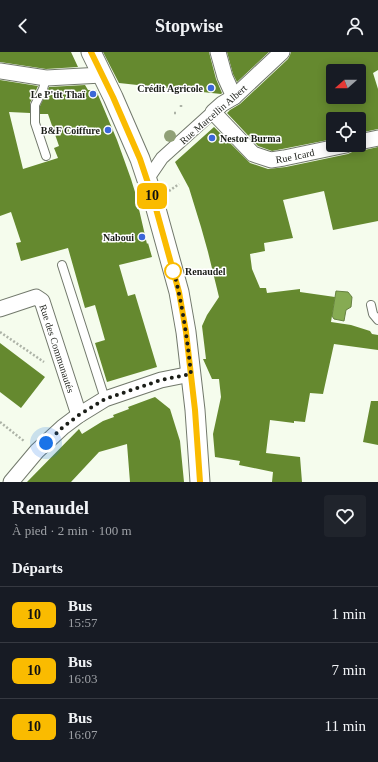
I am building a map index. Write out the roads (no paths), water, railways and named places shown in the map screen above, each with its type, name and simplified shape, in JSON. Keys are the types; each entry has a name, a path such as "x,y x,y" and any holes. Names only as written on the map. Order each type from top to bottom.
{"street":[{"path":"91,52 113,97 140,159 153,198 179,292 186,332 195,410 200,482"},
{"path":"218,52 225,77 234,97"},
{"name":"Rue Marcellin Albert","path":"147,180 162,158 222,104 234,97 282,52"},
{"path":"0,71 46,78 102,75"},
{"name":"Rue Icard","path":"213,112 253,154 270,160 326,149"},
{"path":"366,141 378,138"},
{"name":"Rue des Communautés","path":"0,309 36,297 42,301 79,415"},
{"path":"11,482 37,451 63,427 105,399 161,380 191,374"}],"lane":[{"path":"46,78 43,89 35,105 36,123 46,156"},
{"path":"62,265 105,399"},
{"path":"371,305 373,314 378,320"}],"place":[{"name":"Crédit Agricole","path":"211,88"},
{"name":"Le P'tit Thaï","path":"93,94"},
{"name":"B&F Coiffure","path":"108,130"},
{"name":"Nestor Burma","path":"212,138"},
{"name":"Naboui","path":"142,237"},
{"name":"Renaudel","path":"173,271"}]}
